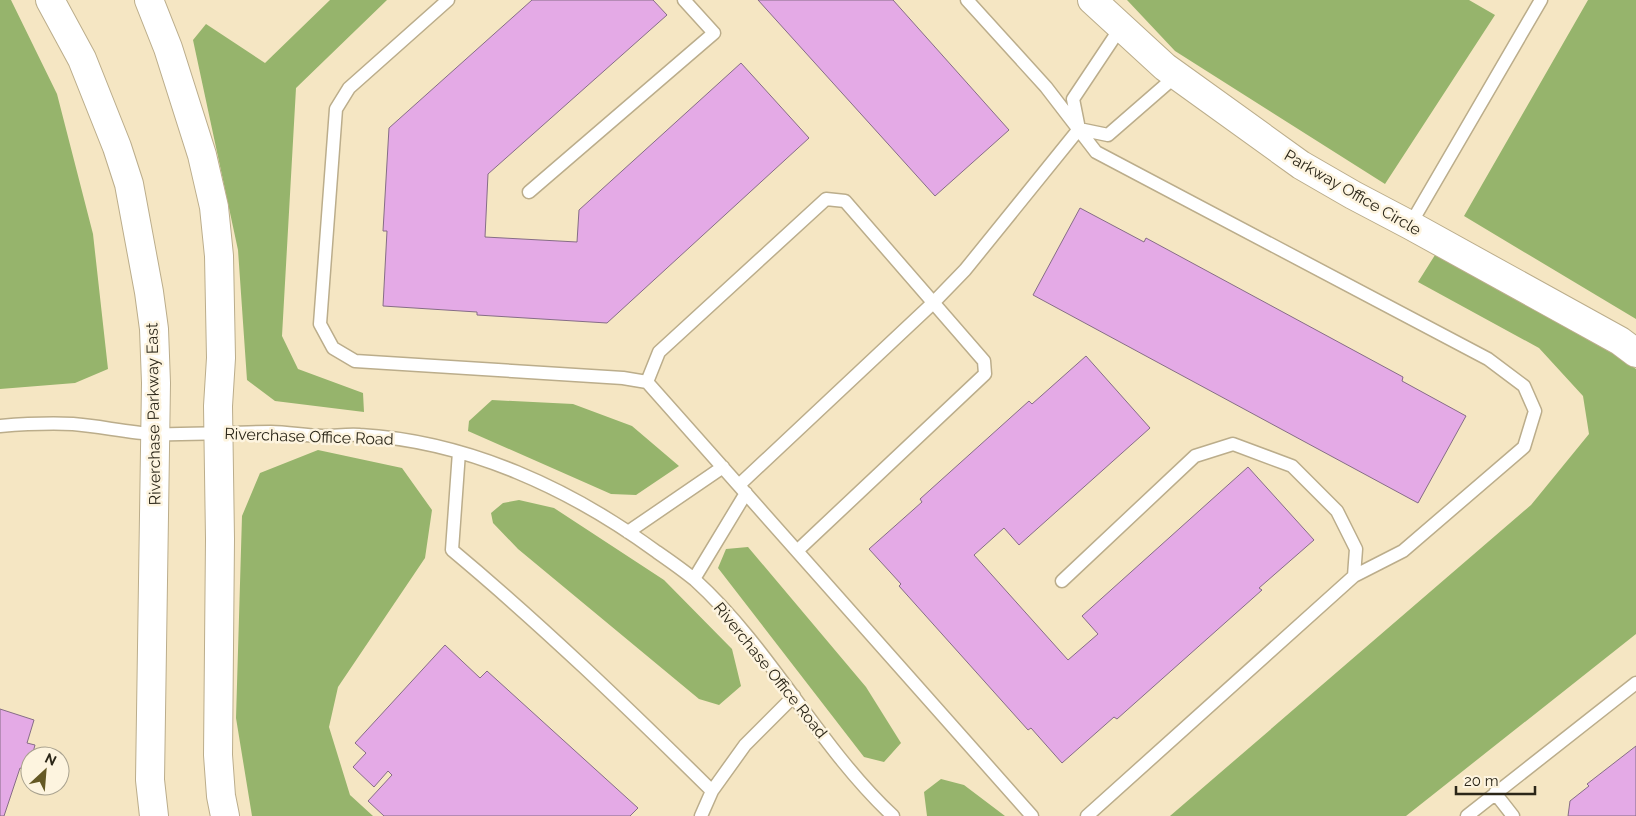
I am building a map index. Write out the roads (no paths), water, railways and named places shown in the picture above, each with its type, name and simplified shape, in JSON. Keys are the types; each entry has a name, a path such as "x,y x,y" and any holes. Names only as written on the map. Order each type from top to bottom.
{"street":[{"name":"Riverchase Parkway East","path":"50,0 82,59 117,147 129,184 154,329 156,383 150,780 154,816"},
{"path":"149,0 168,48 197,137 214,207 219,256 221,358 218,406 218,755 221,796 225,816"},
{"name":"Parkway Office Circle","path":"1092,0 1165,67 1301,165 1354,196 1620,341 1636,352"}],"lane":[{"path":"448,0 349,88 336,109 320,324 333,348 355,362 623,378 648,382 1032,816"},
{"path":"529,192 714,33 684,0"},
{"path":"967,0 1046,88 1096,152 1488,359 1524,386 1535,411 1524,447 1403,551 1354,576 1087,816"},
{"path":"1410,225 1541,0"},
{"path":"694,579 742,489 965,270 1078,129 1074,99 1121,27"},
{"path":"1078,129 1108,135 1177,75"},
{"path":"648,382 659,352 826,199 845,201 984,361 985,374 797,551"},
{"name":"Riverchase Office Road","path":"0,426 74,424 155,434 271,432 321,436 359,435 406,440 443,447 483,459 526,477 596,511 694,579 740,626 840,757 893,816"},
{"path":"1062,581 1194,456 1233,444 1292,466 1337,511 1356,549 1354,576"},
{"path":"459,452 452,550 515,602 712,791"},
{"path":"628,532 723,467"},
{"path":"1467,816 1636,683"},
{"path":"701,816 712,791 745,745 794,696"},
{"path":"1495,793 1513,816"}]}
